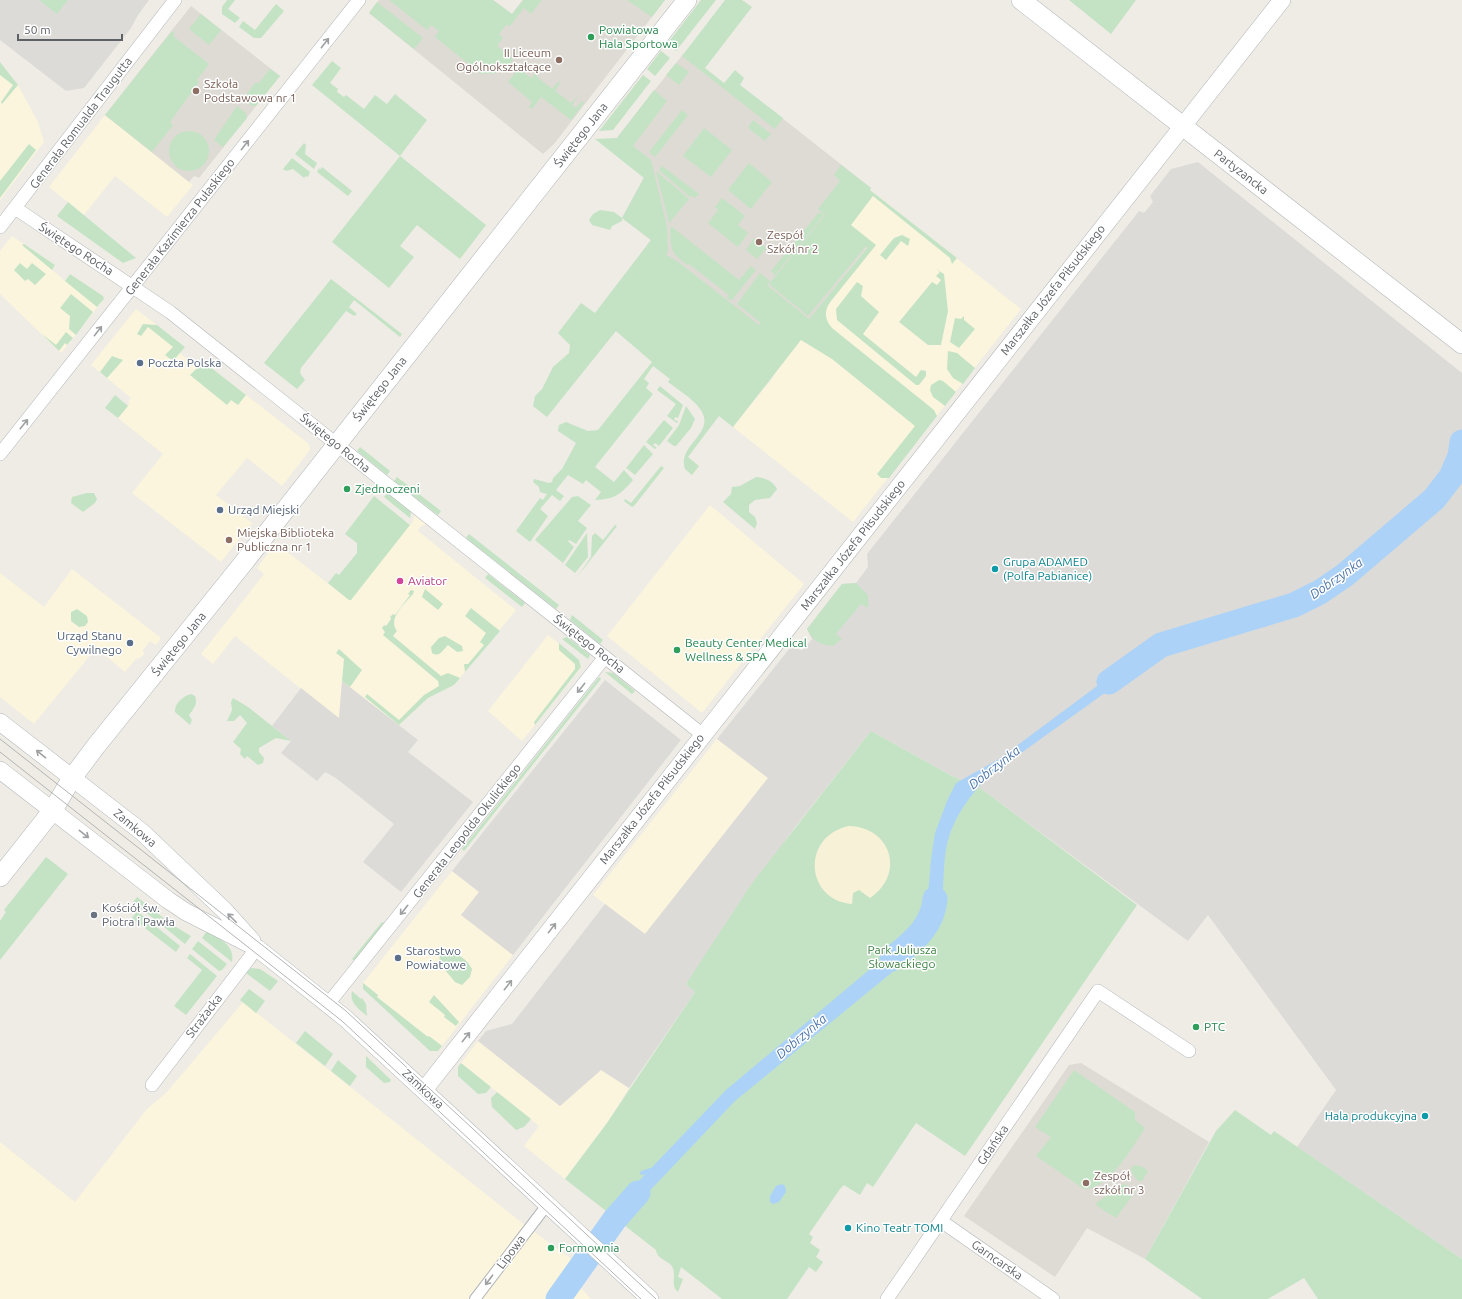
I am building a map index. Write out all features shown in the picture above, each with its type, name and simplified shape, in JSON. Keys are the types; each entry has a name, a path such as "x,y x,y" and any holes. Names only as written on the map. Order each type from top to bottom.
{"main road":[{"name":"Świętego Jana","path":"0,877 53,810 72,778 687,0"},
{"name":"Partyzancka","path":"1021,0 1462,344"}],"street":[{"name":"Generała Romualda Traugutta","path":"0,227 175,0"},
{"name":"Generała Kazimierza Pułaskiego","path":"0,454 359,0"},
{"name":"Marszałka Józefa Piłsudskiego","path":"424,1090 1282,0"},
{"name":"Świętego Rocha","path":"15,208 170,312 702,735"},
{"name":"Generała Leopolda Okulickiego","path":"328,1004 605,657"},
{"name":"Zamkowa","path":"0,722 158,847 239,925 257,948"},
{"name":"Zamkowa","path":"0,770 168,900 186,912 257,948 328,1004 424,1090 650,1299"},
{"name":"Strażacka","path":"152,1085 257,948"},
{"name":"Gdańska","path":"887,1299 1098,991 1188,1051"},
{"name":"Lipowa","path":"475,1299 547,1205"},
{"name":"Garncarska","path":"941,1221 1053,1299"}],"shaded area":[{"path":"0,0 149,0 131,28 84,88 66,91 0,40"},
{"path":"379,0 493,0 512,14 523,0 665,0 554,144 543,154 369,13"},
{"name":"Szkoła Podstawowa nr 1","path":"191,6 280,76 199,178 194,176 189,182 105,115"},
{"name":"Zespół Szkół nr 2","path":"684,53 729,89 740,85 871,188 844,223 870,244 776,361 733,427 595,314 651,240 622,218 644,177 608,149"},
{"path":"0,65 18,85 38,122 44,142 0,200"},
{"path":"105,115 193,185 167,217 115,176 84,215 49,187"},
{"path":"1198,162 1462,373 1462,1259 1297,1147 1336,1090 1208,915 1188,941 980,788 952,776 871,731 792,831 686,984 695,992 629,1088 601,1070 560,1106 478,1041 486,1031 512,1024 605,904 645,934 768,778 717,739 790,648 803,650 812,639 807,629 842,584 856,583 868,567 867,554 1139,211 1144,213 1153,202 1150,196 1171,169"},
{"path":"869,189 1021,309 853,522 733,427 772,379 844,223"},
{"path":"12,236 55,265 52,270 65,281 70,274 103,296 104,299 61,353 0,294 0,251"},
{"path":"136,309 185,347 180,353 198,367 209,366 309,444 310,450 282,486 247,458 216,495 252,523 221,562 132,493 163,454 118,418 130,403 128,402 131,398 91,365"},
{"path":"710,505 804,584 702,713 607,636"},
{"path":"414,515 426,524 420,527 418,531 516,610 454,685 428,698 399,725 342,681 339,719 235,636 213,664 201,654 264,574 257,568 276,543 349,600 406,521 410,525 413,521"},
{"path":"72,569 161,638 156,645 150,641 143,650 144,654 140,658 136,659 125,672 96,648 34,724 0,697 0,573 44,607"},
{"path":"548,635 579,660 581,668 522,741 488,711"},
{"path":"605,680 681,740 513,955 461,915 479,892 452,871"},
{"path":"342,681 418,740 408,752 473,802 401,892 363,862 394,824 336,778 325,772 317,781 281,753 291,741 272,726 301,688 339,718"},
{"path":"717,739 768,778 645,934 593,895"},
{"path":"452,871 479,892 461,915 513,955 442,1046 429,1036 428,1037 377,997 378,995 363,983"},
{"path":"243,1002 521,1222 573,1260 579,1286 591,1299 0,1299 0,1142 75,1202 147,1109 167,1092"},
{"path":"478,1041 560,1106 601,1070 629,1088 607,1123 565,1179 524,1146 539,1126 461,1063"},
{"name":"Zespół szkół nr 3","path":"1081,1063 1209,1142 1145,1259 1087,1228 1055,1277 964,1216 1069,1065"}],"green space":[{"path":"39,0 68,0 57,14"},
{"path":"227,0 235,0 228,9 240,18 235,23 222,14 222,7"},
{"path":"389,0 493,0 512,14 523,0 542,0 531,14 524,8 510,26 506,25 499,34 503,38 497,46 512,58 519,50 511,62 531,78 541,67 536,76 552,89 559,81 560,83 555,91 571,103 578,96 572,105 576,108 582,101 584,103 571,120 541,97 532,109 529,107 532,102 508,82 515,73 503,63 496,73 481,74 435,37 439,31 431,25 427,30"},
{"path":"627,0 665,0 652,17"},
{"path":"701,0 716,0 676,51 667,44"},
{"path":"725,0 742,0 752,7 705,68 724,83 735,70 744,78 740,85 783,118 775,129 682,56"},
{"path":"1069,0 1136,0 1111,34"},
{"path":"377,2 423,38 414,49 369,13"},
{"path":"276,4 284,11 261,38 254,38 239,27 243,21 255,30"},
{"path":"201,14 221,30 209,45 189,29"},
{"path":"172,31 175,34 173,36 209,64 197,80 199,82 170,122 173,125 152,152 105,115"},
{"path":"661,51 670,58 655,76 647,69"},
{"path":"332,61 341,68 330,83 338,89 337,92 344,97 346,95 364,109 375,95 387,104 395,94 427,120 400,156 312,85"},
{"path":"0,62 18,85 2,104 1,102 13,85 0,75"},
{"path":"676,63 689,72 679,85 666,75"},
{"path":"270,69 280,76 256,106 252,106 243,99 256,82 258,84"},
{"path":"643,75 651,81 613,130 599,131"},
{"path":"654,90 667,101 633,146 651,160 667,227 668,251 666,255 677,261 759,325 761,323 737,304 760,273 770,281 767,285 809,319 867,248 866,246 808,316 769,284 825,215 818,209 840,181 834,175 841,165 871,188 870,190 957,258 952,264 950,258 873,196 851,225 876,245 829,304 826,311 827,321 832,328 934,410 937,416 889,478 881,478 877,474 915,426 832,359 801,340 733,427 719,416 688,457 699,466 692,475 685,469 684,460 687,451 702,430 704,422 703,413 692,400 668,382 670,379 653,366 644,379 649,383 646,388 653,394 595,467 614,482 624,470 633,480 621,493 608,499 595,500 601,492 586,480 583,484 568,475 556,490 564,496 560,501 552,495 540,509 548,516 530,542 516,531 540,498 543,500 547,494 540,492 539,487 533,482 534,479 549,483 552,482 553,478 562,469 576,443 558,431 559,425 566,422 588,431 598,430 652,362 616,331 547,417 533,406 535,396 542,389 553,367 569,353 570,345 558,333 581,303 595,313 651,240 622,218 644,178 595,139 617,138"},
{"path":"237,106 246,113 247,118 223,147 214,140"},
{"path":"682,110 688,115 655,157 649,152"},
{"path":"753,120 771,134 765,141 748,128"},
{"path":"704,128 732,150 711,177 683,156"},
{"path":"193,131 200,134 206,140 209,151 208,159 200,168 193,171 185,171 178,168 170,159 169,147 172,140 181,132"},
{"path":"304,143 306,145 305,154 317,163 314,169 295,154"},
{"path":"29,144 36,150 0,198 0,181"},
{"path":"400,156 486,225 460,259 417,225 400,246 414,257 389,288 332,242"},
{"path":"292,158 310,172 308,177 306,176 304,178 293,169 286,171 283,169"},
{"path":"749,163 772,182 751,209 728,190"},
{"path":"662,166 699,194 695,198 692,196 690,197 659,170"},
{"path":"322,167 352,191 348,196 317,172 319,168 320,170"},
{"path":"656,171 689,199 669,223"},
{"path":"722,198 745,216 738,225 748,233 738,247 708,223 718,210 715,207"},
{"path":"68,202 136,258 123,263 57,216"},
{"path":"600,210 614,212 622,218 622,221 612,226 610,230 592,225 589,220 593,214"},
{"path":"819,212 824,215 775,275 771,271"},
{"path":"672,227 739,280 751,266 756,270 731,301 727,297 729,295 689,264 687,265 677,257 671,246 670,229"},
{"path":"902,235 910,239 908,246 901,241 886,260 880,255 894,238"},
{"path":"754,238 766,248 757,259 746,250"},
{"path":"24,244 55,265 52,270 22,245"},
{"path":"20,263 27,269 32,263 46,274 35,285 28,279 25,281 14,270"},
{"path":"935,268 944,274 948,311 941,345 928,345 899,322 932,282 937,285 941,280 936,276 940,272"},
{"path":"70,274 103,296 104,299 97,307 65,281"},
{"path":"331,279 402,334 400,337 354,300 349,307 357,314 354,316 346,311 301,368 300,373 305,380 297,389 264,363"},
{"path":"857,282 863,286 861,296 879,312 863,334 916,377 921,370 926,371 926,376 919,385 916,385 837,320 836,309"},
{"path":"71,294 93,312 76,335 69,329 70,316 60,308"},
{"path":"964,316 964,320 975,329 959,348 950,342 955,318 961,319"},
{"path":"143,324 157,325 185,347 173,361 165,355 173,347 148,327 141,336 137,334"},
{"path":"66,332 73,338 67,345 65,343 59,351 42,334 56,345"},
{"path":"948,351 957,353 975,368 963,384 953,378 947,369"},
{"path":"112,356 123,360 107,378 100,372"},
{"path":"209,366 246,395 238,405 231,400 227,405 190,375 198,367"},
{"path":"939,380 943,381 956,392 945,406 933,397 930,390 931,385"},
{"path":"660,386 683,405 678,418 675,417 674,420 678,421 677,423 667,416 676,404 657,390"},
{"path":"115,395 128,406 118,418 105,408"},
{"path":"686,406 695,419 691,428 676,446 674,446 667,441 679,425"},
{"path":"664,420 673,428 659,446 655,443 653,445 657,448 655,449 646,442"},
{"path":"644,445 653,454 635,475 626,468"},
{"path":"360,447 390,471 387,475 357,451"},
{"path":"661,466 664,468 634,506 632,507 624,501 625,499 631,503"},
{"path":"397,477 441,511 438,515 394,481"},
{"path":"756,477 769,480 777,489 770,498 755,500 749,505 749,512 755,517 757,523 755,529 723,502 731,494 732,487 740,486"},
{"path":"87,493 94,493 97,499 95,503 83,512 71,503 72,497"},
{"path":"387,493 411,512 410,518 384,497"},
{"path":"374,496 410,525 351,600 349,600 328,583 336,573 339,575 357,553 357,543 345,534"},
{"path":"578,496 591,505 578,521 587,528 576,544 569,540 568,541 574,547 563,563 535,540 572,497"},
{"path":"615,525 617,526 577,577 591,557 592,536 595,533 603,540"},
{"path":"587,533 588,557 575,573 565,565"},
{"path":"469,534 559,605 556,609 466,538"},
{"path":"488,574 525,603 522,607 485,578"},
{"path":"856,583 868,595 868,608 861,604 836,634 842,639 833,646 824,645 817,642 807,629 842,584"},
{"path":"425,589 443,604 438,610 422,597"},
{"path":"411,590 414,591 398,611 410,595 408,594"},
{"path":"471,608 500,631 465,672 464,664 468,664 484,645 480,642 486,633 465,616"},
{"path":"77,609 87,616 88,622 85,626 79,627 71,621 71,612"},
{"path":"398,611 394,621 394,626 397,631 393,636 441,676 448,673 460,678 454,685 428,698 399,725 365,697 367,694 399,720 424,695 439,686 438,681 383,635 385,632 382,628 384,625 386,626 393,614 395,615"},
{"path":"572,615 603,640 600,644 570,620"},
{"path":"445,636 462,646 463,651 457,652 448,645 437,655 432,653 431,647 439,638"},
{"path":"567,637 590,655 588,659 562,639"},
{"path":"559,643 579,660 581,667 535,725 534,722 575,669 575,664 559,650"},
{"path":"339,649 362,670 350,687 342,681 344,659 336,653"},
{"path":"605,672 613,673 635,691 632,694"},
{"path":"599,677 601,679 464,851 462,849"},
{"path":"191,694 195,696 196,701 195,706 189,715 192,720 190,725 175,712 175,709 180,701"},
{"path":"233,698 248,707 291,741 276,738 259,748 259,752 264,758 263,763 258,765 247,756 245,759 240,754 241,749 233,742 247,723 240,715 234,721 227,721 232,710 231,702"},
{"name":"Park Juliusza Słowackiego","path":"871,731 952,776 980,788 1137,905 965,1156 916,1123 873,1187 867,1183 860,1195 844,1185 840,1189 809,1234 813,1237 810,1243 820,1250 816,1257 823,1262 816,1272 809,1267 787,1299 722,1299 681,1267 678,1277 683,1279 678,1292 674,1286 673,1268 658,1255 656,1250 565,1179 607,1123 695,992 686,984 752,883"},
{"path":"46,857 68,874 0,960 0,921 6,912 4,910"},
{"path":"137,897 171,924 191,936 185,944 133,902"},
{"path":"137,911 180,946 176,952 132,918"},
{"path":"382,922 384,923 355,961 352,959"},
{"path":"207,931 226,943 231,951 232,962 202,938"},
{"path":"198,941 227,964 222,970 219,971 192,949"},
{"path":"447,950 461,957 472,969 470,977 462,985 455,982 439,963 440,955"},
{"path":"190,954 217,976 186,1015 174,1006 202,970 187,958"},
{"path":"251,968 260,969 278,981 270,991 246,973"},
{"path":"363,983 378,995 377,997 428,1037 429,1036 442,1046 438,1051 430,1051 363,989"},
{"path":"249,989 265,1001 256,1013 240,1000"},
{"path":"352,991 361,999 362,998 366,1004 367,1016 353,1002 351,995"},
{"path":"434,995 459,1022 456,1026 444,1017 445,1015 429,1002"},
{"path":"305,1031 333,1054 325,1066 296,1043"},
{"path":"366,1056 391,1080 390,1082 384,1083 366,1067"},
{"path":"338,1060 357,1076 350,1086 331,1071"},
{"path":"461,1063 491,1087 486,1093 478,1094 458,1076 458,1067"},
{"path":"1074,1070 1135,1112 1135,1120 1145,1128 1127,1156 1111,1175 1102,1183 1084,1189 1036,1156 1051,1137 1035,1127"},
{"path":"497,1092 531,1119 524,1127 516,1130 492,1107 491,1098"},
{"path":"1235,1110 1271,1135 1274,1131 1462,1259 1462,1299 1318,1299 1304,1278 1268,1299 1202,1299 1145,1259 1216,1131"},
{"path":"1135,1165 1143,1167 1148,1171 1142,1181 1138,1181 1132,1173 1131,1168"},
{"path":"1118,1184 1127,1185 1135,1192 1116,1218 1097,1206 1096,1203 1109,1194"}],"sand":[{"path":"849,826 863,828 875,834 884,843 889,853 890,865 888,877 881,888 870,898 859,890 853,893 852,904 836,900 825,892 818,880 815,867 816,854 823,842 833,832"}],"water":[{"path":"1132,660 1141,667 989,776 976,790 964,805 948,840 941,900 931,936 917,926 924,911 928,895 935,833 947,801 956,783 999,759"},
{"path":"913,933 926,942 912,956 735,1101 640,1201 624,1225 608,1213 726,1090"},
{"path":"782,1184 785,1186 786,1192 779,1202 773,1204 770,1202 770,1196 776,1186"},
{"path":"573,1270 580,1275 563,1299 553,1299"}],"waterway":[{"name":"Dobrzynka","path":"1109,682 1161,645 1294,605 1320,592 1345,575 1434,499 1451,477 1460,456 1462,442"},
{"name":"Dobrzynka","path":"892,959 920,934 926,926 930,918 935,899"},
{"path":"642,1173 651,1170"},
{"name":"Dobrzynka","path":"558,1299 615,1219 638,1193"}],"tram line":[{"path":"0,739 346,1011 656,1299"},
{"path":"0,752 342,1021 641,1299"}],"place":[{"name":"Powiatowa Hala Sportowa","path":"591,37"},
{"name":"II Liceum Ogólnokształcące","path":"559,60"},
{"name":"Szkoła Podstawowa nr 1","path":"196,91"},
{"name":"Zespół Szkół nr 2","path":"759,242"},
{"name":"Poczta Polska","path":"140,363"},
{"name":"Zjednoczeni","path":"347,489"},
{"name":"Urząd Miejski","path":"220,510"},
{"name":"Miejska Biblioteka Publiczna nr 1","path":"229,540"},
{"name":"Grupa ADAMED (Polfa Pabianice)","path":"995,569"},
{"name":"Aviator","path":"400,581"},
{"name":"Urząd Stanu Cywilnego","path":"130,643"},
{"name":"Beauty Center Medical Wellness & SPA","path":"677,650"},
{"name":"Kościół św. Piotra i Pawła","path":"94,915"},
{"name":"Starostwo Powiatowe","path":"398,958"},
{"name":"PTC","path":"1196,1027"},
{"name":"Hala produkcyjna","path":"1425,1116"},
{"name":"Zespół szkół nr 3","path":"1086,1183"},
{"name":"Kino Teatr TOMI","path":"848,1228"},
{"name":"Formownia","path":"551,1248"}]}
